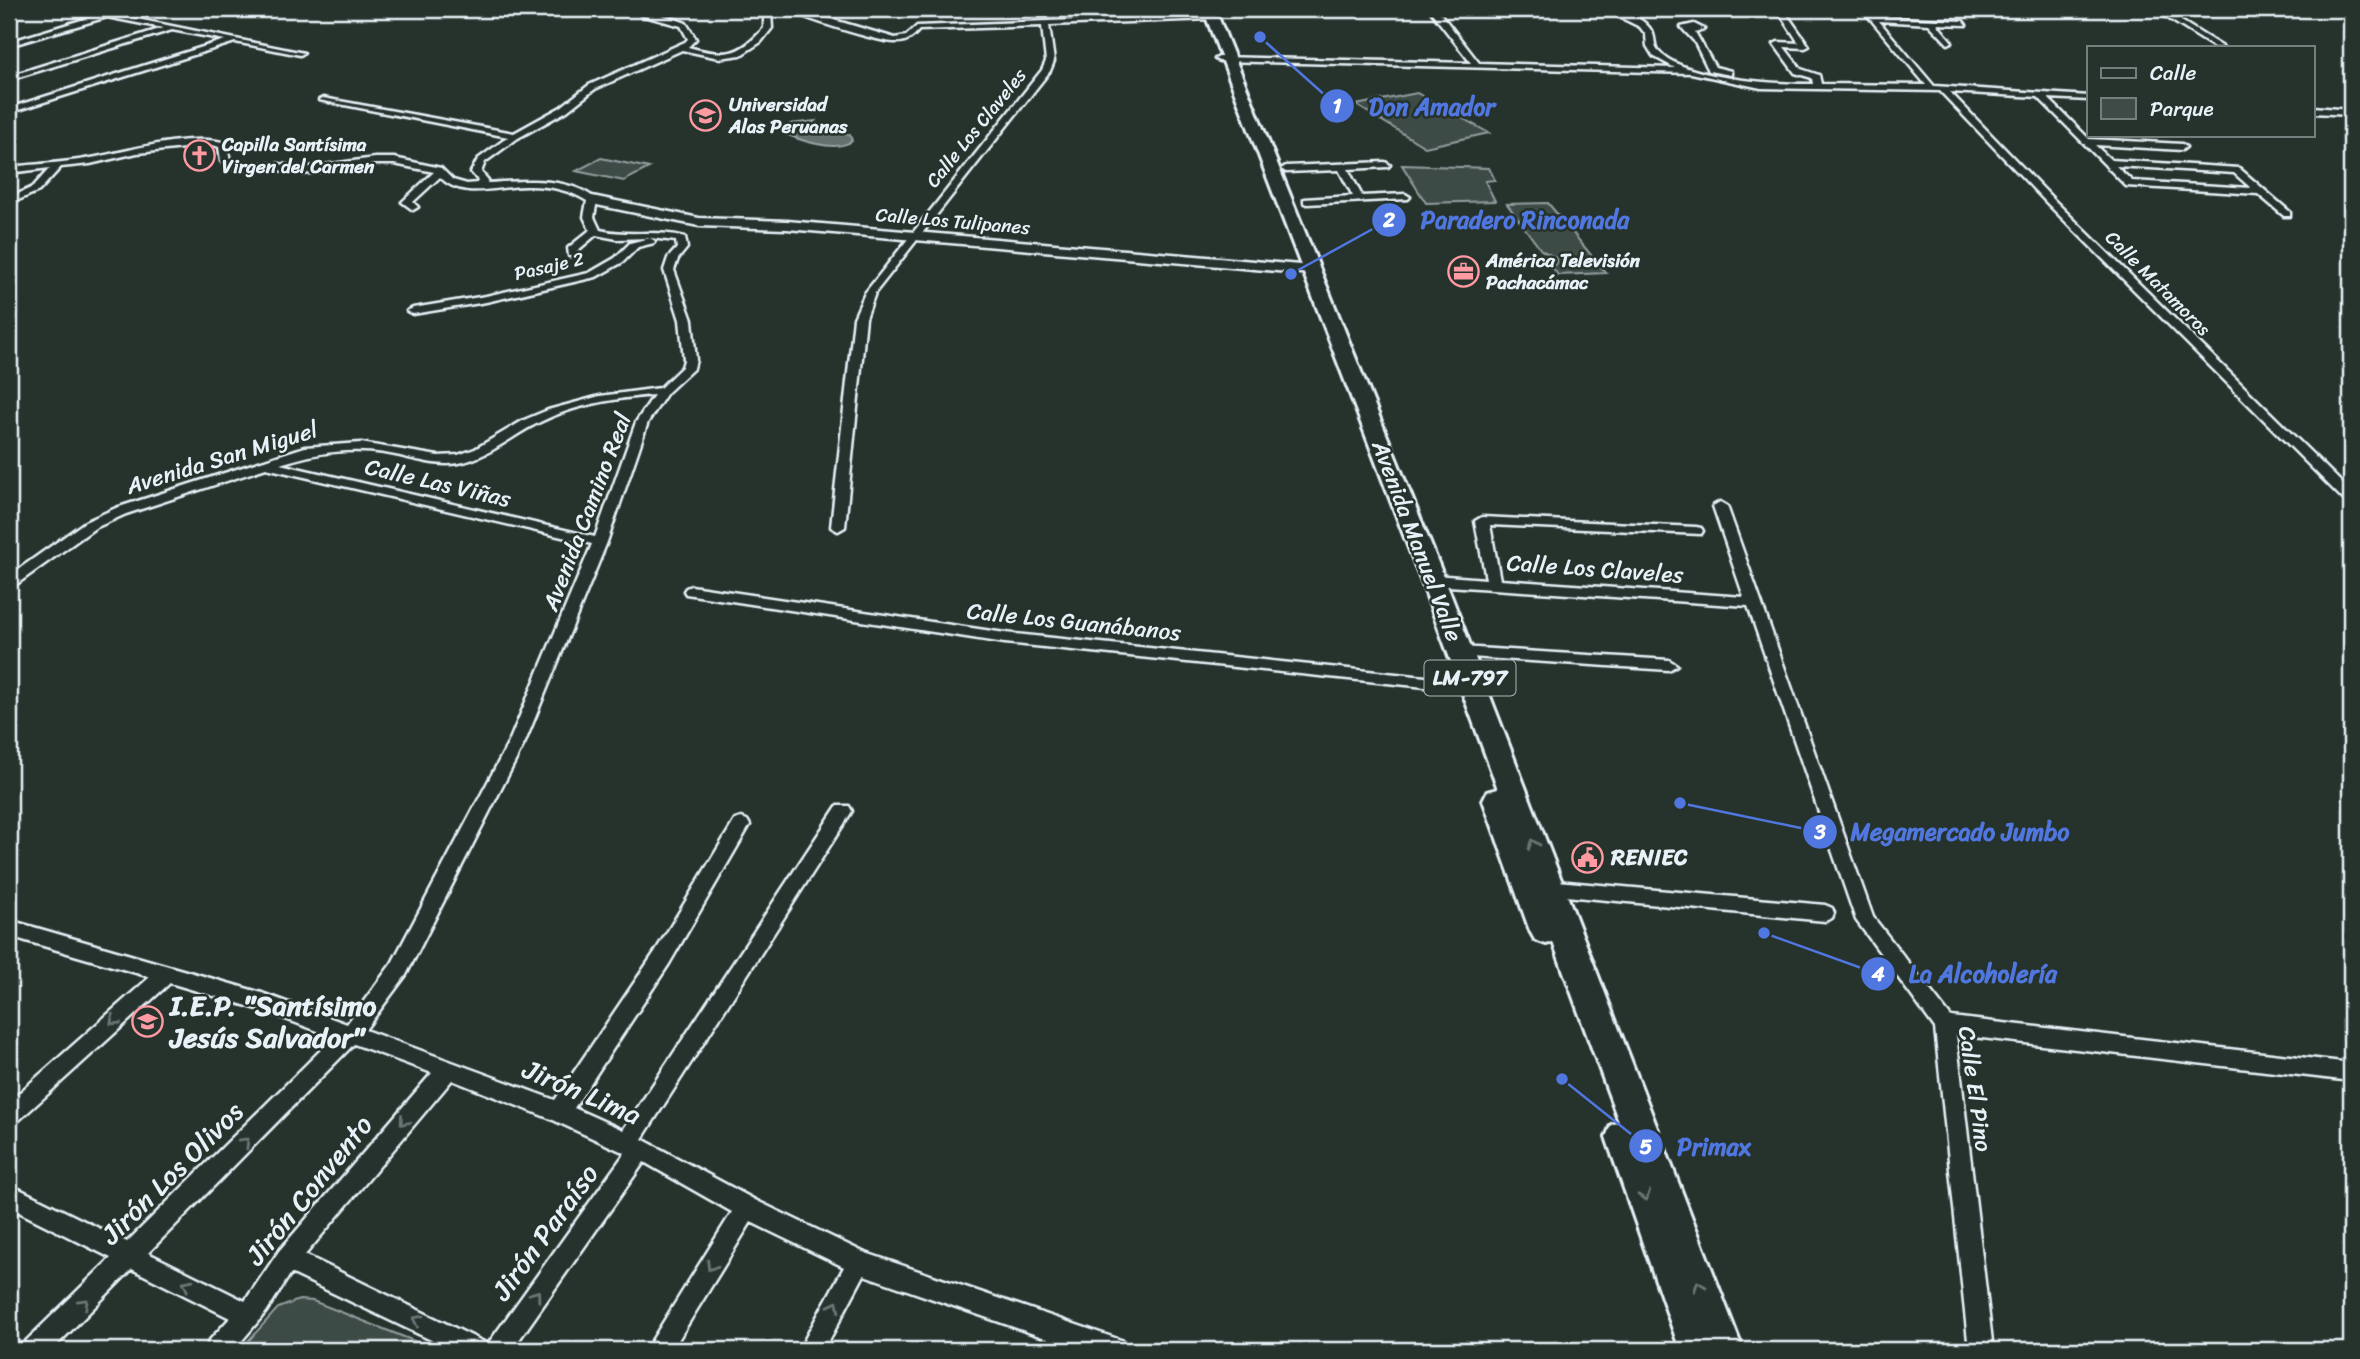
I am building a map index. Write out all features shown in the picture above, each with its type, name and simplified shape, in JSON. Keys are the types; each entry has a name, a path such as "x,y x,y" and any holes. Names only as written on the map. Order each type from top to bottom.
{"main road":[{"name":"Avenida Manuel Valle","path":"1205,13 1305,270 1460,652 1700,1350"},
{"name":"Avenida Manuel Valle","path":"1305,270 1454,685 1539,886 1723,1350"}],"street":[{"path":"78,9 300,53"},
{"path":"481,188 483,180 476,172 478,167 515,135 572,105 592,87 681,47 692,39 691,32 684,24 643,15 637,9"},
{"path":"681,47 722,58 738,55 761,38 768,28 767,12 771,9"},
{"path":"791,9 890,40 908,37 917,27 1045,23 1205,13"},
{"path":"1433,9 1478,67"},
{"path":"1607,9 1617,11 1649,32 1651,44 1658,57 1691,71"},
{"path":"1780,9 1805,46 1778,44 1798,71 1816,77 1817,86"},
{"name":"Calle Matamoros","path":"1865,9 1937,88 2351,499"},
{"path":"2157,9 2217,46"},
{"path":"9,44 108,15"},
{"path":"1874,19 1963,23"},
{"path":"1931,22 1948,42"},
{"name":"Calle Los Claveles","path":"838,527 860,318 870,293 1046,71 1050,61 1045,23"},
{"path":"9,78 173,28"},
{"path":"1692,31 1713,69 1753,77 1754,84"},
{"path":"9,111 234,40"},
{"path":"1223,59 1691,71 1754,84 1937,88 2087,99"},
{"path":"71,80 109,69"},
{"path":"2039,94 2129,184 2261,191"},
{"path":"323,100 515,135"},
{"path":"2314,110 2351,113"},
{"path":"2069,124 2087,125"},
{"path":"2169,136 2231,190"},
{"path":"9,170 57,166 213,142 223,145 226,161 236,166 279,167 303,171 388,161 441,171 450,182 466,187 530,183 574,189 592,200 589,218 594,231"},
{"path":"2087,142 2182,147"},
{"path":"112,156 185,151"},
{"path":"2108,163 2236,170 2287,214"},
{"path":"1286,169 1385,165"},
{"path":"9,201 36,189 57,166"},
{"path":"1342,167 1359,199"},
{"path":"413,207 407,202 441,171"},
{"path":"1307,201 1405,197"},
{"name":"Calle Los Tulipanes","path":"592,200 699,222 787,225 1305,270"},
{"path":"594,231 611,236 675,237 683,243"},
{"path":"573,254 572,250 594,231"},
{"name":"Pasaje 2","path":"413,311 486,299 592,275 640,243 661,239 683,243"},
{"name":"Avenida Camino Real","path":"349,1035 399,969 517,742 600,542 642,422 663,391 688,368 690,360 687,320 669,270 683,243"},
{"name":"Avenida San Miguel","path":"9,583 90,524 121,511 310,450 341,445 380,447 434,459 455,460 474,456 538,418 573,407 663,391"},
{"name":"Calle Las Viñas","path":"267,465 600,542"},
{"name":"Calle El Pino","path":"1720,506 1865,920 1945,1025 1981,1350"},
{"path":"1494,584 1482,521 1696,531"},
{"name":"Calle Los Claveles","path":"1433,580 1753,603"},
{"name":"Calle Los Guanábanos","path":"691,591 1006,638 1454,685"},
{"path":"1460,652 1669,665"},
{"name":"Jirón Paraíso","path":"496,1350 634,1146 843,811"},
{"path":"559,1112 662,958 741,825"},
{"path":"1539,886 1825,913"},
{"name":"Jirón Lima","path":"9,928 164,976 250,998 448,1069 559,1112 634,1146 747,1208 859,1262 1115,1350"},
{"path":"9,1115 164,976"},
{"path":"1945,1025 2351,1072"},
{"name":"Jirón Los Olivos","path":"35,1350 132,1256 349,1035"},
{"name":"Jirón Convento","path":"218,1350 248,1315 287,1259 448,1069"},
{"path":"9,1195 248,1315"},
{"path":"659,1350 747,1208"},
{"path":"287,1259 478,1350"},
{"path":"811,1350 859,1262"}],"green space":[{"path":"1417,93 1489,133 1425,147 1356,105"},
{"path":"601,158 649,168 624,181 576,171"},
{"path":"1402,165 1489,168 1495,180 1485,181 1495,201 1426,203"},
{"path":"1548,203 1606,273 1558,275 1552,267 1557,263 1556,258 1541,250 1507,204"},
{"path":"299,1300 313,1301 437,1350 240,1350 278,1308"}],"shaded area":[{"path":"815,121 810,126 837,130 850,135 852,141 827,146 807,142 782,132 790,124"}],"place":[{"name":"Don Amador","path":"1260,37"},
{"name":"Universidad Alas Peruanas","path":"706,115"},
{"name":"Capilla Santísima Virgen del Carmen","path":"199,155"},
{"name":"América Televisión Pachacámac","path":"1463,271"},
{"name":"Paradero Rinconada","path":"1291,274"},
{"name":"Megamercado Jumbo","path":"1680,803"},
{"name":"RENIEC","path":"1588,857"},
{"name":"La Alcoholería","path":"1764,933"},
{"name":"I.E.P. \"Santísimo Jesús Salvador\"","path":"147,1021"},
{"name":"Primax","path":"1562,1079"}]}
